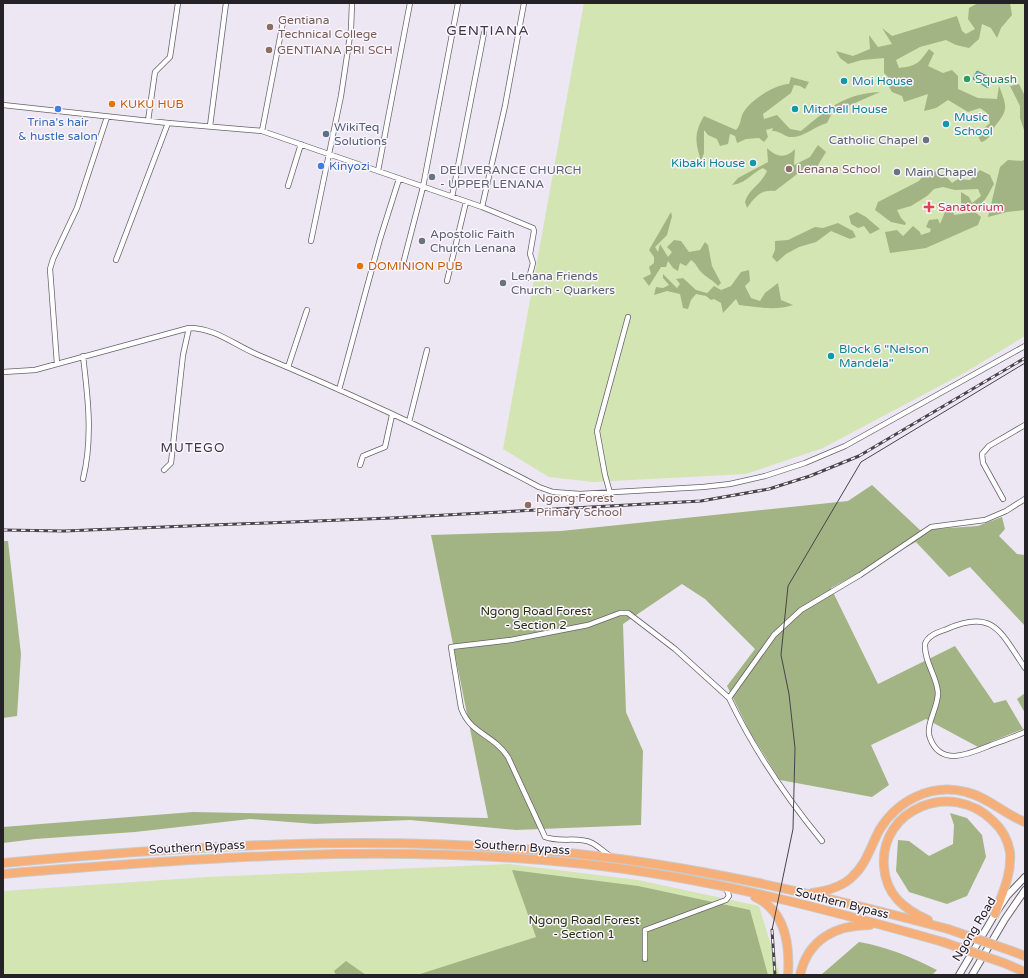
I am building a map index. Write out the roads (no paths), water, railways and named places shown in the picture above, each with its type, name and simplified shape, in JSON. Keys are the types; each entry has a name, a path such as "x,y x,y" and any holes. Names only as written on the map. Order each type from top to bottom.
{"highway":[{"path":"809,894 835,887 852,877 866,859 880,829 889,817 898,807 920,794 945,789 968,792 985,799 1014,818 1025,822"},
{"path":"948,929 914,914 900,904 890,890 884,871 886,847 895,829 909,814 918,808 935,802 951,801 971,805 988,816 1003,833 1010,852 1009,863 1005,888 995,914"},
{"name":"Southern Bypass","path":"3,863 184,849 369,843 441,844 516,848 612,858 688,869 852,903 948,929 1025,956"},
{"name":"Southern Bypass","path":"3,874 181,859 396,852 484,855 585,864 654,873 816,907 943,942 1004,963 1025,972"},
{"path":"744,892 761,900 768,906 783,926 788,948 788,975"},
{"path":"800,975 809,952 829,934 850,926 881,925"}],"main road":[{"name":"Ngong Road","path":"959,975 995,914 1025,876"},
{"name":"Ngong Road","path":"972,975 1005,919 1025,890"}],"street":[{"path":"148,121 155,72 170,57 178,3"},
{"path":"210,126 226,3"},
{"path":"311,240 341,96 351,29 352,3"},
{"path":"378,171 410,3"},
{"path":"403,264 423,187 458,3"},
{"path":"482,208 505,106 524,3"},
{"path":"262,131 283,22"},
{"path":"452,197 484,33"},
{"path":"3,105 168,124 262,131 399,178 533,228 534,231 530,254 532,263 529,278"},
{"path":"57,364 50,269 53,259 72,222 107,116"},
{"path":"116,260 168,124"},
{"path":"288,186 301,144"},
{"path":"339,390 380,239 399,178"},
{"path":"447,281 466,202"},
{"path":"288,367 307,310"},
{"path":"610,493 597,431 628,317"},
{"path":"3,372 35,370 189,328 200,328 409,422 553,492 580,494 730,484 765,476 805,463 863,437 1025,346"},
{"path":"164,470 171,463 183,355 189,328"},
{"path":"409,422 427,350"},
{"path":"83,356 88,396 89,445 83,479"},
{"path":"360,465 363,456 385,447 392,415"},
{"path":"1003,499 983,463 982,454 989,446 1025,425"},
{"path":"729,698 774,635 801,610 860,576 931,527 985,520 1006,512 1025,499"},
{"path":"612,858 592,843 551,839 545,836 508,757 501,746 468,724 464,717 461,708 451,647 511,640 588,624 620,613 628,613 681,654 729,698 755,748 775,782 822,841"},
{"path":"1025,668 1000,634 991,626 982,621 972,620 960,623 931,636 925,644 926,659 937,683 938,694 930,727 930,738 939,751 951,756 966,756 1025,732"},
{"path":"645,959 645,930 728,899 729,893 726,888"}],"water":[{"path":"977,71 993,79 988,88 973,79"}],"tram line":[{"path":"772,930 793,829 795,748 789,694 781,655 788,586 861,462 1025,363"}],"railway":[{"path":"3,530 64,531 391,518 701,501 769,489 810,476 859,456 1025,358"},
{"path":"772,930 775,975"}],"place":[{"name":"Gentiana Technical College","path":"270,27"},
{"name":"GENTIANA PRI SCH","path":"269,50"},
{"name":"Squash","path":"967,79"},
{"name":"Moi House","path":"844,81"},
{"name":"KUKU HUB","path":"112,104"},
{"name":"Trina's hair & hustle salon","path":"58,109"},
{"name":"Mitchell House","path":"795,109"},
{"name":"Music School","path":"946,124"},
{"name":"WikiTeq Solutions","path":"326,134"},
{"name":"Catholic Chapel","path":"926,140"},
{"name":"Kibaki House","path":"753,163"},
{"name":"Kinyozi","path":"321,166"},
{"name":"Lenana School","path":"789,169"},
{"name":"Main Chapel","path":"897,172"},
{"name":"DELIVERANCE CHURCH - UPPER LENANA","path":"432,177"},
{"name":"Sanatorium","path":"929,207"},
{"name":"Apostolic Faith Church Lenana","path":"422,241"},
{"name":"DOMINION PUB","path":"360,266"},
{"name":"Lenana Friends Church - Quarkers","path":"503,283"},
{"name":"Block 6 \"Nelson Mandela\"","path":"831,356"},
{"name":"Ngong Forest Primary School","path":"528,505"}],"district":[{"name":"GENTIANA","path":"488,30"},
{"name":"MUTEGO","path":"193,447"}],"park label":[{"name":"Ngong Road Forest - Section 2","path":"536,618"},
{"name":"Ngong Road Forest - Section 1","path":"584,927"}]}
